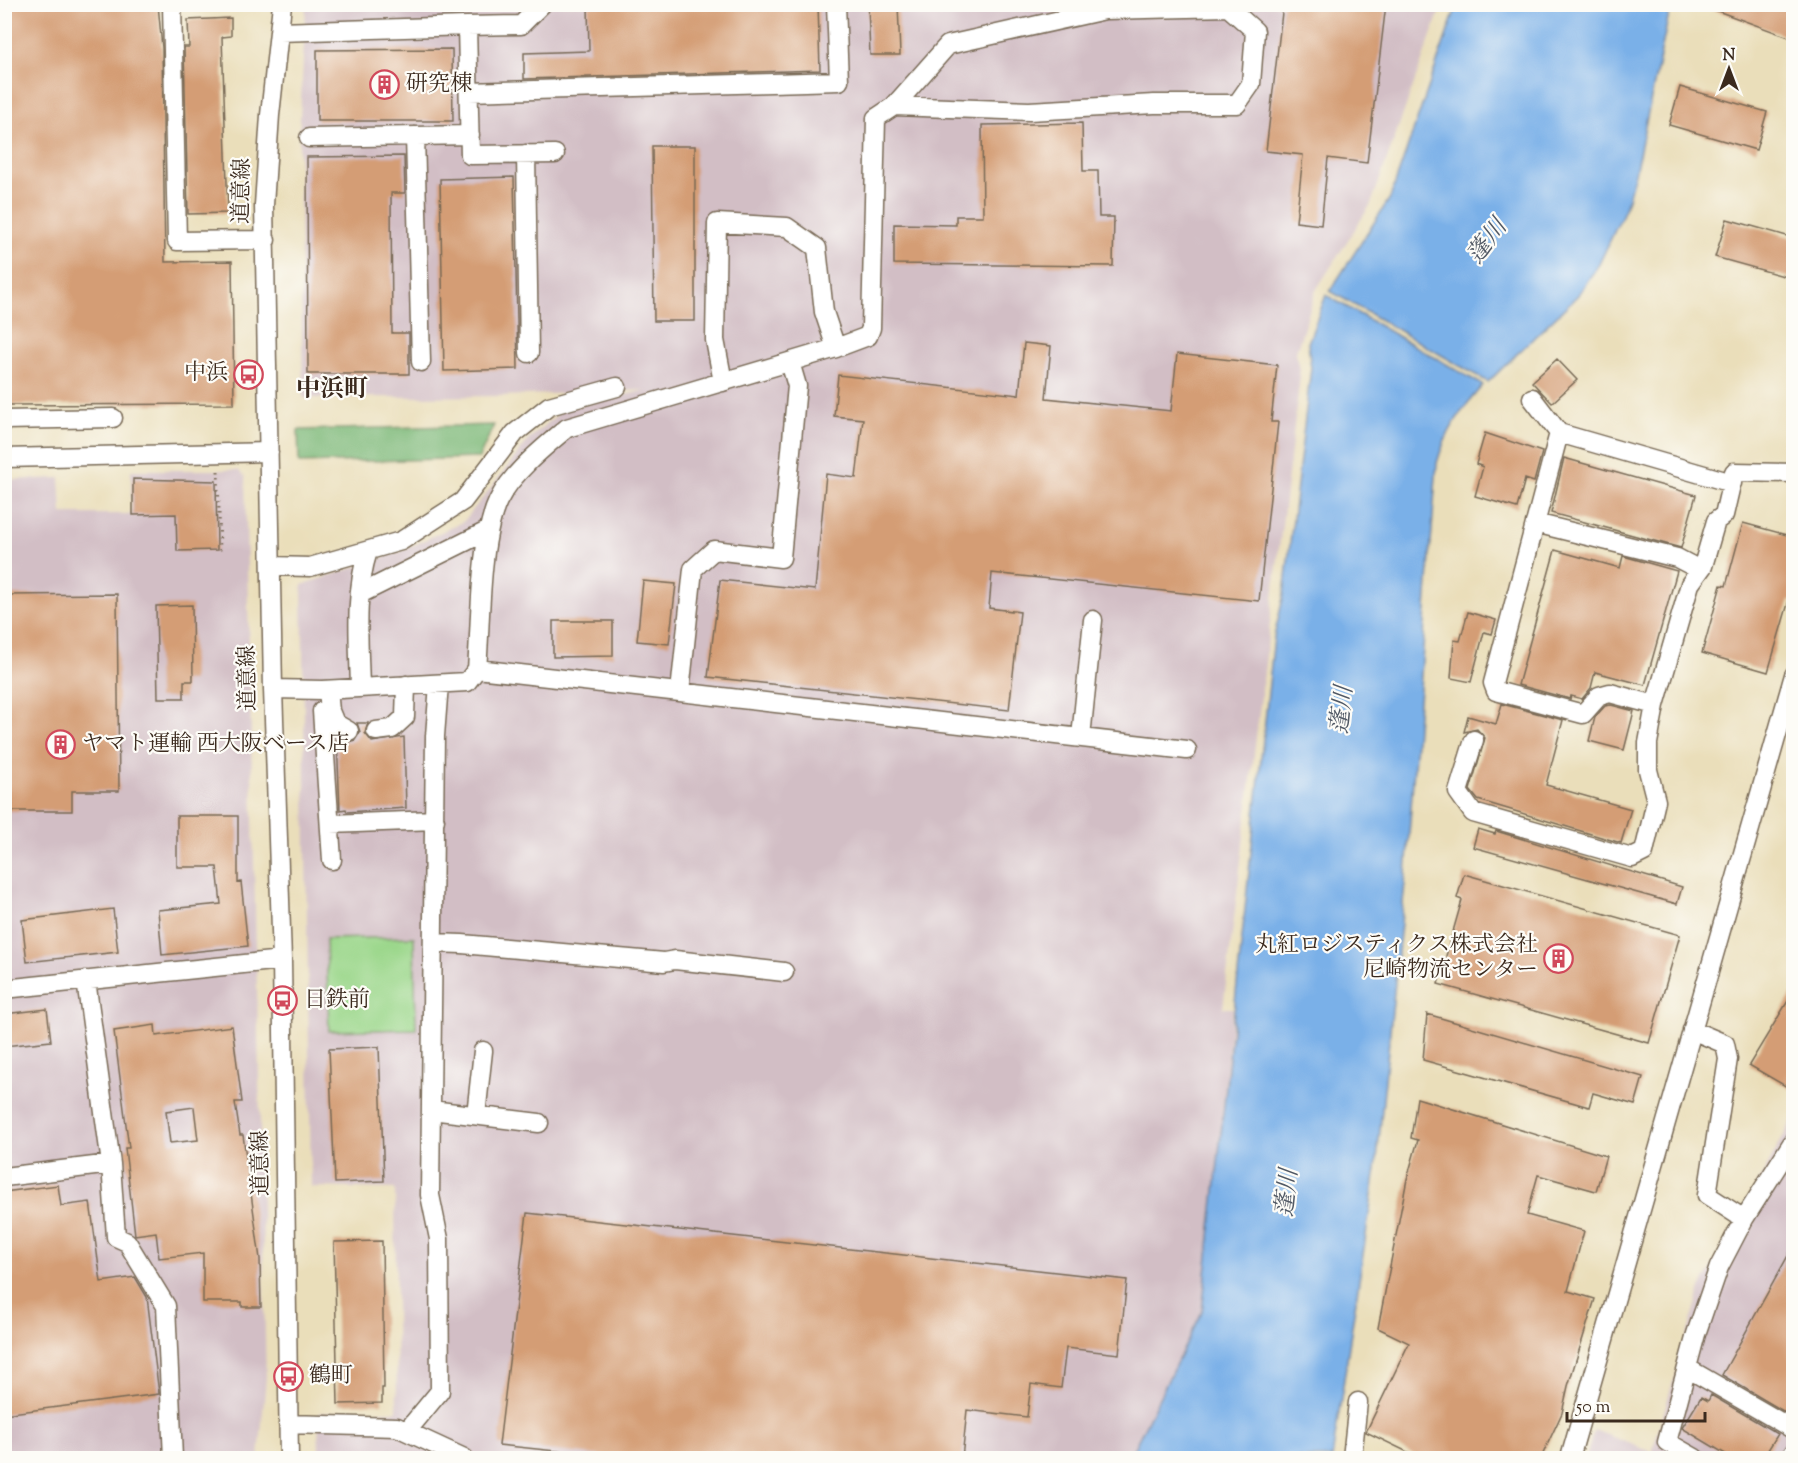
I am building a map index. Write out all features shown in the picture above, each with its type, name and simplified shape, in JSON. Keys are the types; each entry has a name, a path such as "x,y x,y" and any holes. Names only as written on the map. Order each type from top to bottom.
{"street":[{"path":"172,4 177,241 266,240"},
{"name":"道意線","path":"282,4 266,175 266,240 273,689 282,960 289,1458"},
{"path":"279,32 521,24 542,4"},
{"path":"469,92 839,81 836,4"},
{"path":"273,689 328,690 467,682 477,669 487,531 499,500 532,458 567,428 864,339 871,328 876,118 894,106 948,45 1105,10 1228,7 1255,31 1251,84 1238,104 1154,104 1029,111 894,106"},
{"path":"467,26 470,155 555,154"},
{"path":"309,138 470,135"},
{"path":"415,136 421,362"},
{"path":"526,154 529,353"},
{"path":"723,382 715,340 717,224 787,227 817,248 824,312 836,348"},
{"path":"680,692 693,569 714,550 781,558 797,386 790,362"},
{"path":"271,566 310,567 401,540 463,501 515,433 549,406 617,387"},
{"path":"1532,398 1559,433 1732,483"},
{"path":"4,420 113,418"},
{"path":"1559,433 1493,683 1496,691 1583,714 1599,696 1610,693 1655,705"},
{"path":"4,458 269,452"},
{"path":"1474,740 1458,792 1473,813 1632,858 1644,852 1656,801 1648,770 1648,743 1655,705 1690,584 1700,570 1716,521 1724,515 1734,472 1794,473"},
{"path":"1535,523 1677,558 1700,570"},
{"path":"360,594 487,531"},
{"path":"360,688 360,594 368,550"},
{"path":"1081,737 1093,620"},
{"path":"477,669 1186,750"},
{"path":"1570,1458 1794,675"},
{"path":"407,1431 440,1391 440,1239 430,1195 435,736 439,684"},
{"path":"376,731 392,729 405,717 406,686"},
{"path":"328,690 330,711 335,723 349,731"},
{"path":"330,711 322,711 332,860"},
{"path":"330,824 435,820"},
{"path":"433,943 664,963 675,960 784,972"},
{"path":"4,989 282,960"},
{"path":"86,980 111,1164 116,1237 127,1242 166,1306 173,1458"},
{"path":"1692,1030 1725,1044 1728,1059 1707,1195 1744,1218"},
{"path":"476,1115 483,1051"},
{"path":"431,1110 539,1123"},
{"path":"1695,1458 1667,1442 1687,1368 1719,1267 1744,1218 1794,1140"},
{"path":"4,1177 111,1164"},
{"path":"1687,1368 1794,1430"},
{"path":"1352,1458 1358,1402"},
{"path":"288,1424 397,1427 464,1458"},
{"path":"1790,1458 1794,1452"}],"path":[{"path":"218,466 220,552"}],"shaded area":[{"path":"306,5 1442,5 1371,204 1316,290 1296,352 1300,377 1223,1008 1233,1008 1202,1312 1129,1458 319,1458 318,1413 397,1411 395,1189 311,1187 302,585 402,551 464,521 531,437 564,409 646,390 503,396 303,398 299,137"},
{"path":"131,470 238,470 245,477 266,1377 259,1458 5,1458 4,480 60,478 62,514 131,514"},
{"path":"1793,1119 1793,1458 1586,1458 1594,1430 1652,1452 1701,1288"}],"green space":[{"path":"494,425 479,458 299,463 298,430"},
{"path":"414,937 416,1029 329,1031 326,939"}],"water":[{"name":"蓬川","path":"1457,5 1671,5 1635,173 1625,209 1599,264 1578,295 1488,382 1330,291 1390,198"},
{"name":"蓬川","path":"1326,295 1483,385 1455,421 1437,463 1406,874 1376,1169 1332,1458 1129,1458 1202,1312 1274,637 1284,594 1311,368 1308,343"}],"building":[{"path":"7,4 158,4 162,48 165,262 232,261 234,404 4,405 4,23 8,23"},
{"path":"818,4 820,70 524,79 524,53 589,51 588,6"},
{"path":"868,4 898,4 900,55 870,55"},
{"path":"1283,4 1386,4 1367,163 1328,158 1321,225 1296,222 1303,155 1266,151"},
{"path":"1705,4 1794,4 1794,39 1704,6"},
{"path":"231,18 231,36 222,37 228,213 188,214 184,47 189,47 188,20"},
{"name":"研究棟","path":"452,49 453,121 317,121 317,50"},
{"path":"1680,87 1767,112 1756,150 1669,125"},
{"path":"1082,123 1083,171 1098,171 1099,217 1114,217 1113,266 894,264 894,224 956,225 956,216 983,216 982,125"},
{"path":"652,146 695,146 695,321 654,321"},
{"path":"404,156 405,193 391,193 392,333 409,333 409,374 308,374 307,157"},
{"path":"514,177 518,369 444,371 440,179"},
{"path":"1727,219 1794,238 1794,279 1715,257"},
{"path":"1024,343 1051,346 1046,398 1171,411 1177,354 1277,365 1271,422 1278,422 1259,601 992,573 989,608 1020,612 1009,710 708,677 720,580 815,590 826,474 856,478 863,419 834,416 838,375 1019,395"},
{"path":"1557,359 1577,380 1552,403 1532,382"},
{"path":"1485,433 1542,452 1534,482 1525,479 1517,508 1475,496 1483,467 1476,464"},
{"path":"1564,458 1696,495 1681,548 1551,513"},
{"path":"133,479 216,481 217,550 177,551 176,514 133,515"},
{"path":"1743,523 1794,537 1794,601 1789,600 1768,672 1702,653 1721,585 1726,586"},
{"path":"1555,550 1620,568 1623,556 1677,571 1645,685 1595,672 1591,688 1582,699 1571,696 1570,699 1518,685"},
{"path":"643,581 676,584 669,644 637,641"},
{"name":"ヤマト運輸 西大阪ベース店","path":"117,594 119,791 72,791 72,811 4,811 4,595"},
{"path":"192,605 193,681 184,681 184,698 158,698 156,606"},
{"path":"1468,612 1496,620 1492,634 1484,632 1471,682 1451,678 1454,640 1460,641"},
{"path":"553,621 613,621 613,656 553,657"},
{"path":"1502,704 1563,720 1546,785 1631,809 1621,843 1478,800 1470,790 1485,738 1477,729 1464,732 1468,716 1496,724"},
{"path":"1611,705 1634,711 1624,750 1589,741 1595,717 1605,706"},
{"path":"357,723 368,723 365,733 372,742 404,737 406,808 347,812 346,809 340,810 337,739 348,742 355,740 360,732"},
{"path":"177,816 238,816 238,883 241,882 248,946 162,955 158,910 221,904 217,867 177,867"},
{"path":"1478,829 1495,834 1496,831 1682,887 1677,904 1473,847"},
{"name":"丸紅ロジスティクス株式会社 尼崎物流センター","path":"1464,874 1680,935 1649,1043 1438,984 1462,900 1457,898"},
{"path":"113,909 118,952 27,962 22,920"},
{"path":"1794,991 1794,1091 1749,1065"},
{"path":"47,1009 51,1041 4,1046 4,1014"},
{"path":"1427,1014 1643,1077 1635,1105 1593,1093 1589,1107 1423,1060"},
{"path":"155,1025 156,1036 232,1026 242,1102 235,1102 240,1135 243,1135 260,1259 261,1307 242,1307 242,1302 203,1302 203,1253 159,1258 156,1232 135,1235 125,1148 129,1148 114,1031","holes":["194,1107 198,1140 170,1143 166,1111"]},
{"path":"379,1047 384,1181 335,1183 329,1049"},
{"path":"1417,1098 1606,1156 1596,1191 1538,1175 1527,1215 1584,1231 1568,1291 1595,1299 1562,1413 1541,1458 1420,1458 1366,1432 1409,1343 1378,1328 1407,1179 1418,1140 1411,1138"},
{"path":"58,1185 61,1206 90,1202 101,1282 135,1277 147,1297 159,1394 4,1414 4,1192"},
{"path":"527,1213 1127,1280 1119,1354 1066,1348 1061,1388 1031,1384 1027,1417 967,1410 962,1458 622,1458 499,1445"},
{"path":"382,1241 384,1388 382,1388 382,1403 338,1404 334,1242"},
{"path":"1794,1245 1794,1409 1790,1415 1722,1375"},
{"path":"1711,1395 1778,1434 1763,1458 1732,1458 1682,1428 1701,1397 1708,1401"}],"place":[{"name":"研究棟","path":"385,85"},
{"name":"中浜","path":"249,374"},
{"name":"ヤマト運輸 西大阪ベース店","path":"61,745"},
{"name":"丸紅ロジスティクス株式会社 尼崎物流センター","path":"1559,959"},
{"name":"日鉄前","path":"283,1001"},
{"name":"鶴町","path":"288,1377"}],"district":[{"name":"中浜町","path":"332,390"}]}
